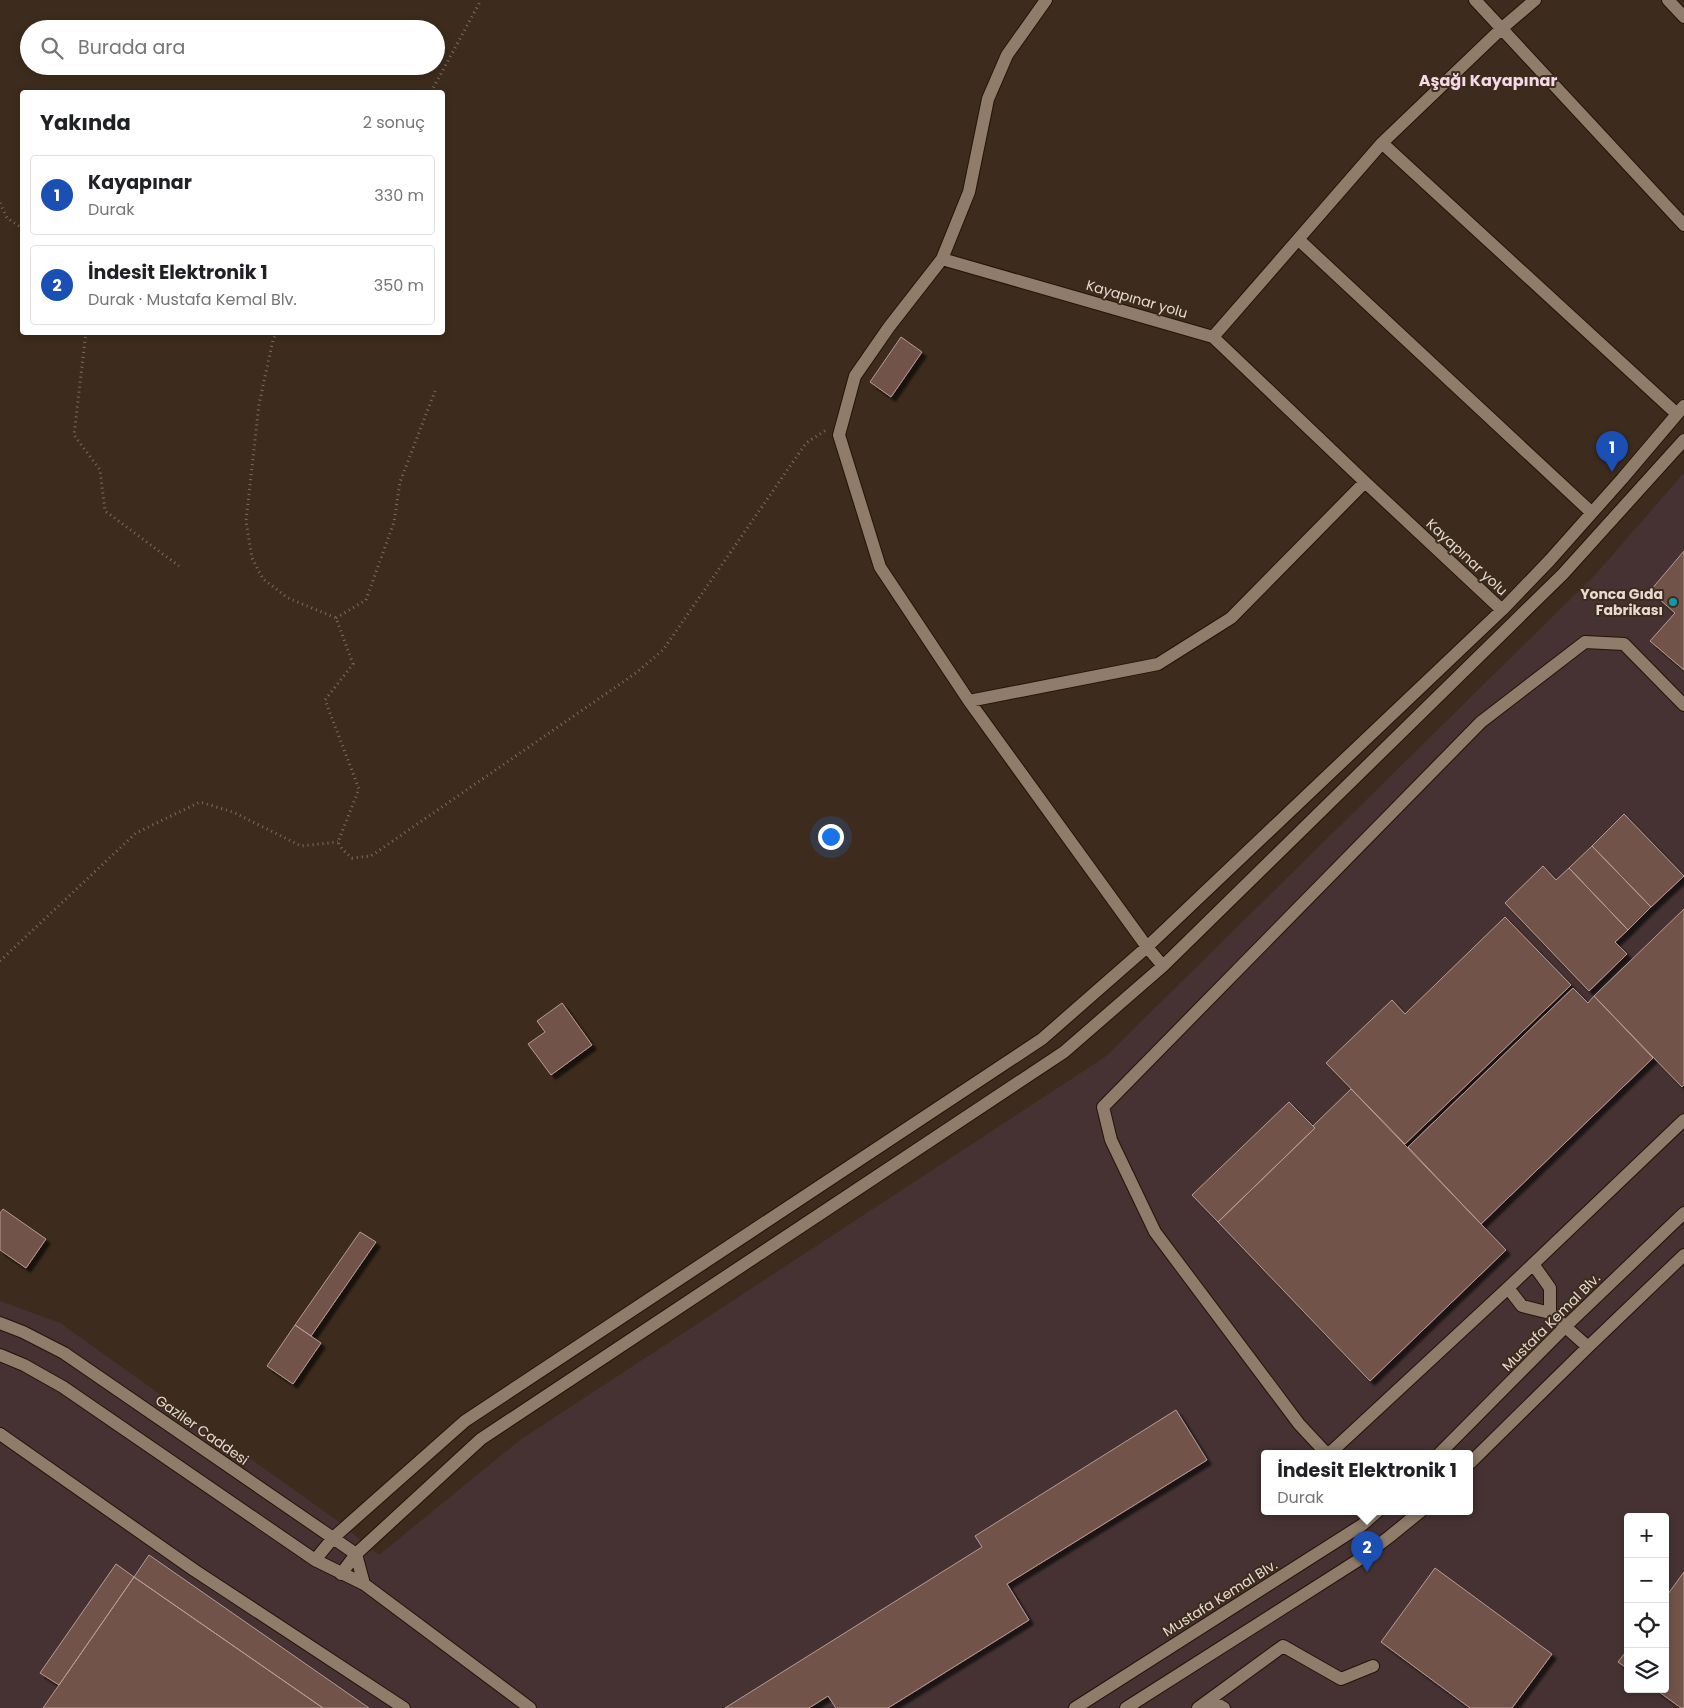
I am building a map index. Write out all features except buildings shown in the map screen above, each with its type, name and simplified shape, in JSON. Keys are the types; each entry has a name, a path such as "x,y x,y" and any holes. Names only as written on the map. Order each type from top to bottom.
{"street":[{"path":"1046,0 1007,55 988,99 969,192 942,259 888,327 855,376 839,436 880,567 969,702 1147,947 1163,966"},
{"path":"1475,0 1684,225"},
{"path":"1213,337 1382,143 1501,29 1535,0"},
{"path":"1668,0 1684,17"},
{"path":"315,1560 332,1538 465,1421 1042,1039 1147,947 1502,610 1550,560 1681,410 1382,143"},
{"path":"1299,240 1592,513"},
{"name":"Kayapınar yolu","path":"942,259 1213,337 1364,482 1502,610"},
{"path":"341,1574 356,1554 481,1439 1064,1052 1163,966 1563,574 1684,440"},
{"path":"969,702 1158,664 1231,618 1364,482"},
{"path":"1323,1450 1299,1424 1155,1232 1112,1140 1102,1107 1481,722 1585,642 1624,644 1684,705"},
{"path":"1333,1450 1508,1288 1684,1120"},
{"name":"Mustafa Kemal Blv.","path":"1443,1450 1566,1326 1684,1213"},
{"path":"1473,1460 1684,1255"},
{"path":"1533,1264 1550,1288 1550,1313"},
{"path":"1508,1288 1522,1306 1550,1313 1588,1347"},
{"name":"Gaziler Caddesi","path":"0,1323 23,1332 64,1353 356,1554"},
{"path":"0,1355 24,1365 63,1387 315,1560 364,1584 530,1708"},
{"path":"0,1434 194,1570 404,1708"},
{"name":"Mustafa Kemal Blv.","path":"1075,1708 1252,1596 1373,1515"},
{"path":"1126,1708 1360,1559 1416,1515"},
{"path":"356,1554 364,1584"},
{"path":"1201,1705 1283,1646 1341,1678 1373,1666"},
{"path":"1150,1708 1152,1693"},
{"path":"1201,1705 1217,1704 1224,1708"}],"path":[{"path":"445,66 481,0"},
{"path":"432,90 440,75"},
{"path":"0,204 7,218 20,227"},
{"path":"86,335 74,435 100,470 105,511 180,566"},
{"path":"276,335 258,414 246,521 252,558 263,579 288,598 336,618 353,664 325,700 359,789 338,842"},
{"path":"336,618 366,600 394,522 400,482 435,391"},
{"path":"338,842 342,849 352,858 371,856 636,673 663,650 806,443 844,418"},
{"path":"0,961 136,833 200,802 233,812 301,846 338,842"}],"shaded area":[{"path":"1684,473 1684,1708 0,1708 0,1301 60,1323 335,1519 379,1555 520,1440 1105,1057 1596,574"}],"place":[{"name":"Kayapınar","path":"1612,472"},
{"name":"Yonca Gıda Fabrikası","path":"1673,602"},
{"name":"İndesit Elektronik 1","path":"1367,1572"}],"district":[{"name":"Aşağı Kayapınar","path":"1488,80"}]}
